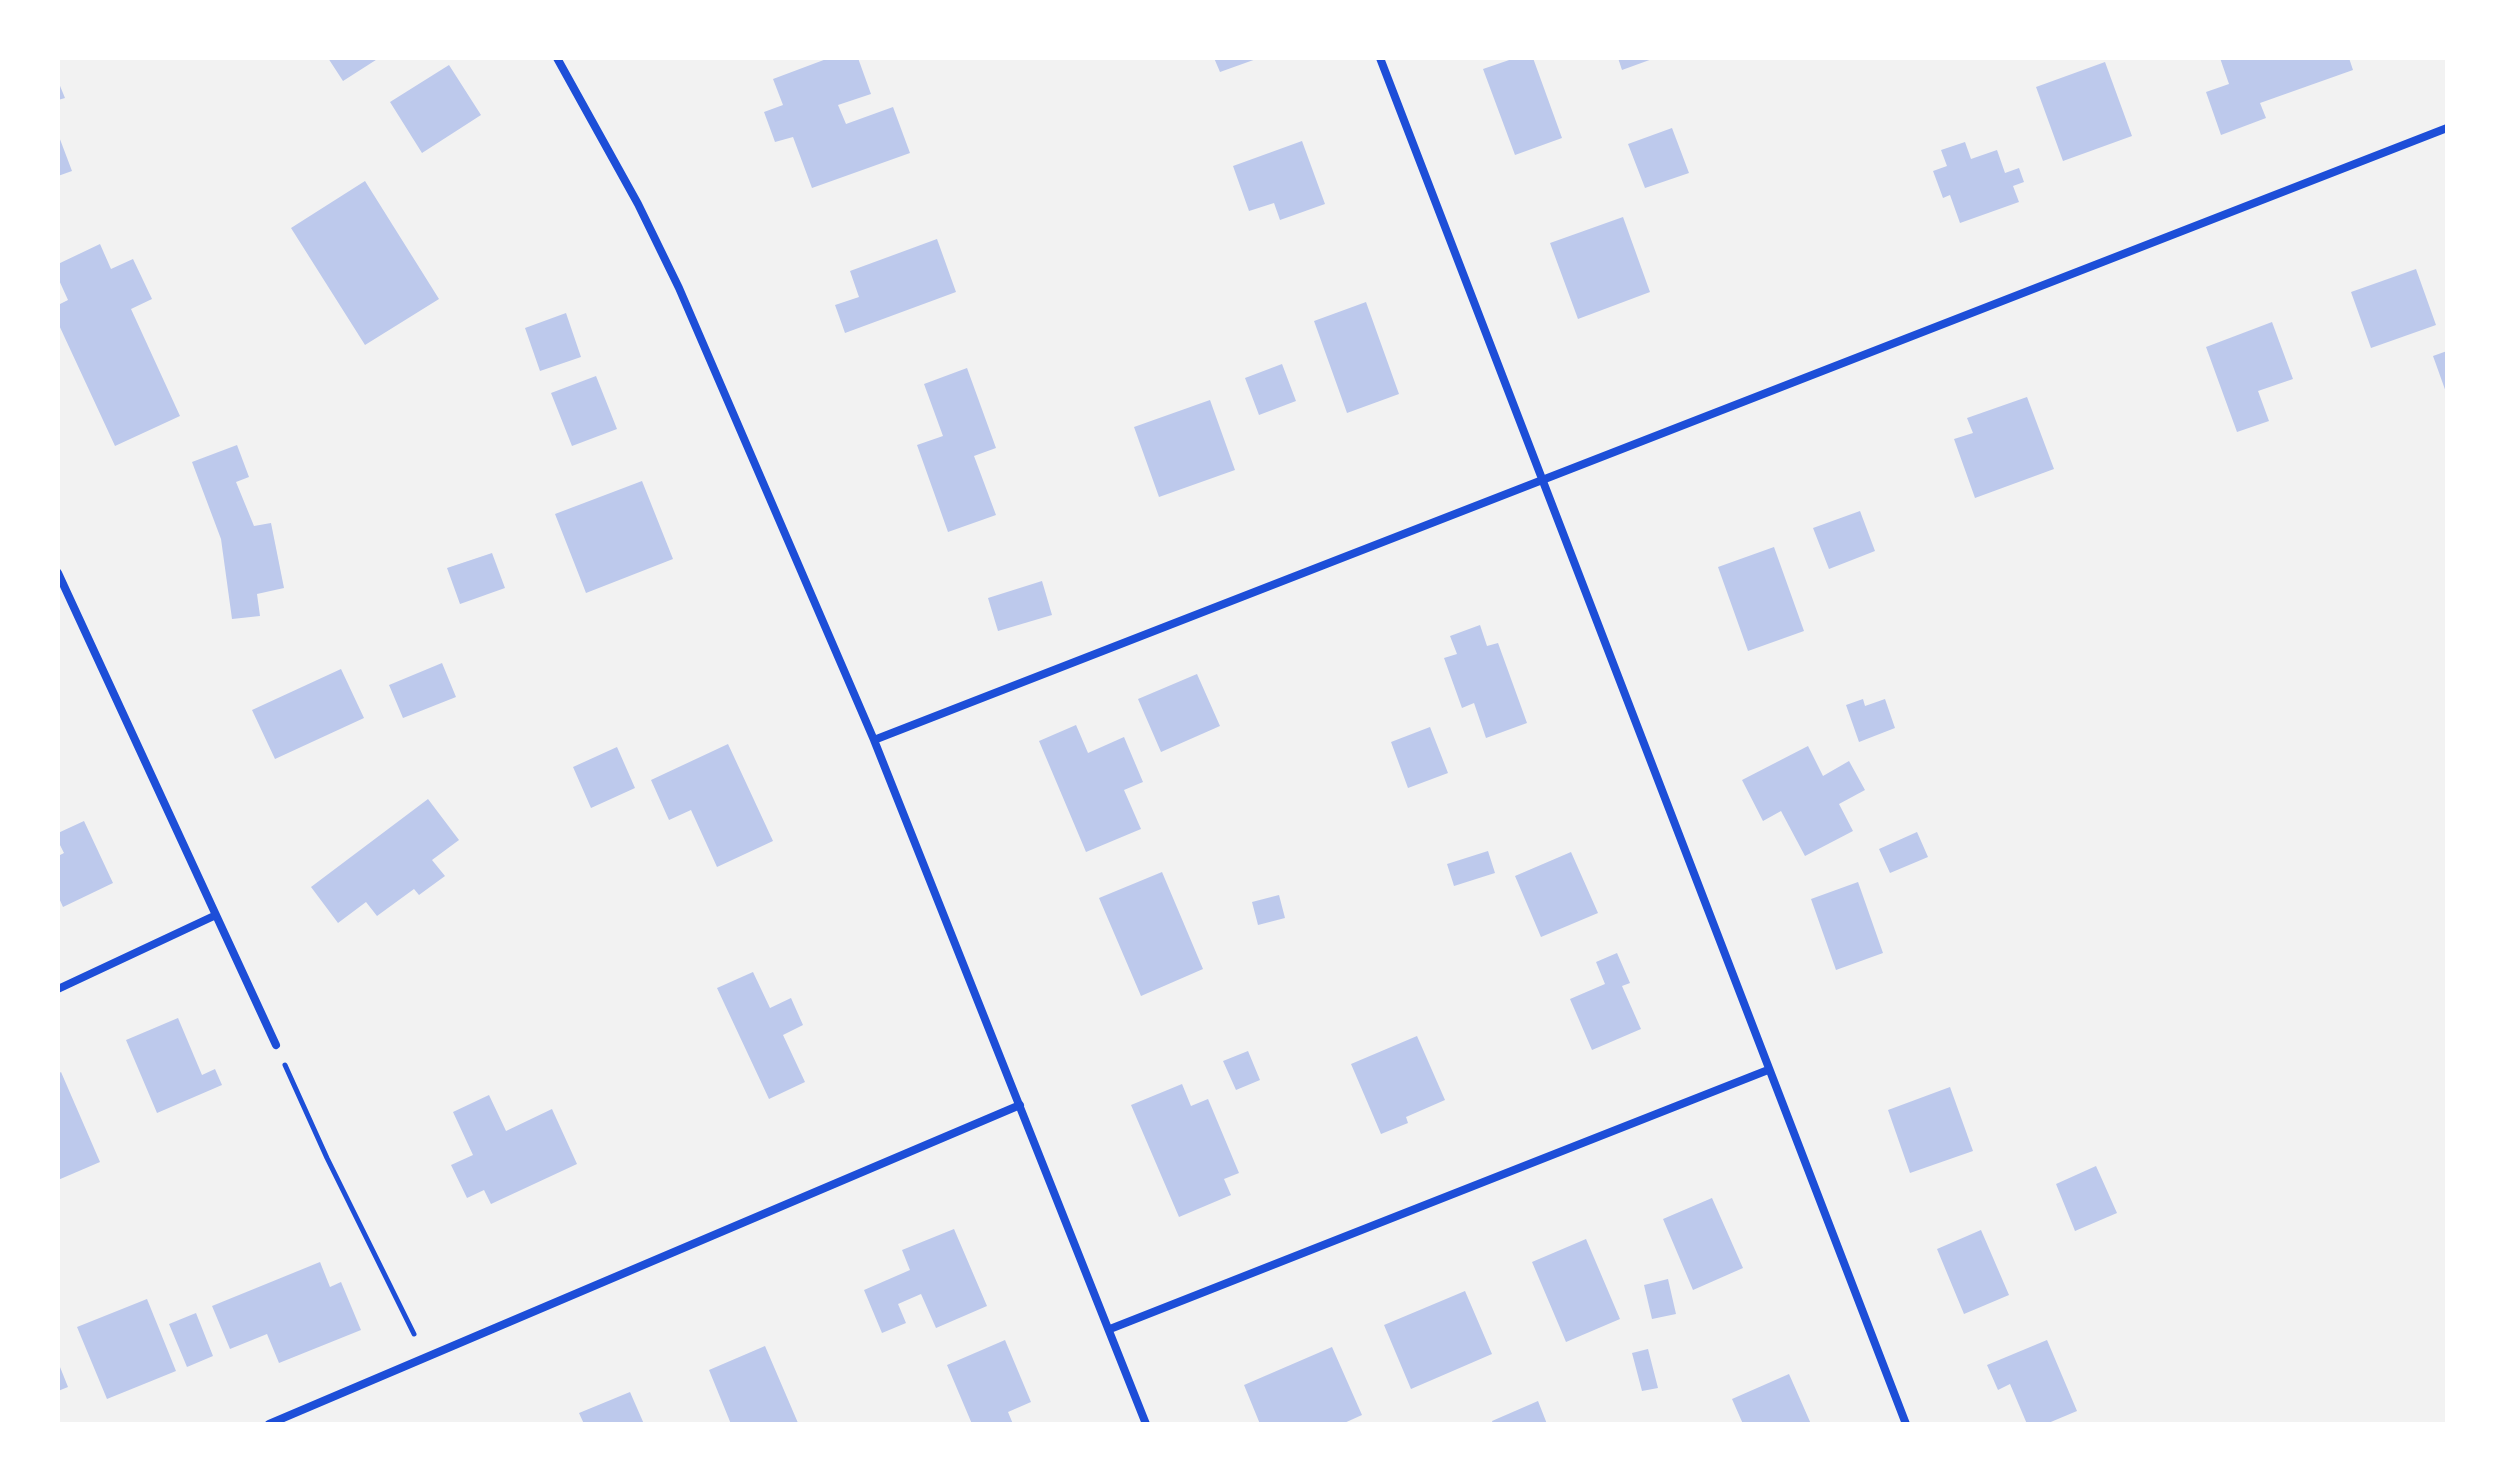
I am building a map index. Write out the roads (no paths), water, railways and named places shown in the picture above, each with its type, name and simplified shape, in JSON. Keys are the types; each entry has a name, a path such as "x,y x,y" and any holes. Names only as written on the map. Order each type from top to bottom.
{"street":[{"path":"557,58 638,204 679,288 874,740 1146,1424"},
{"path":"1380,58 1906,1424"},
{"path":"874,740 2447,128"},
{"path":"58,573 276,1045"},
{"path":"58,989 216,915"},
{"path":"1110,1329 1768,1070"},
{"path":"269,1424 1020,1105"}]}
